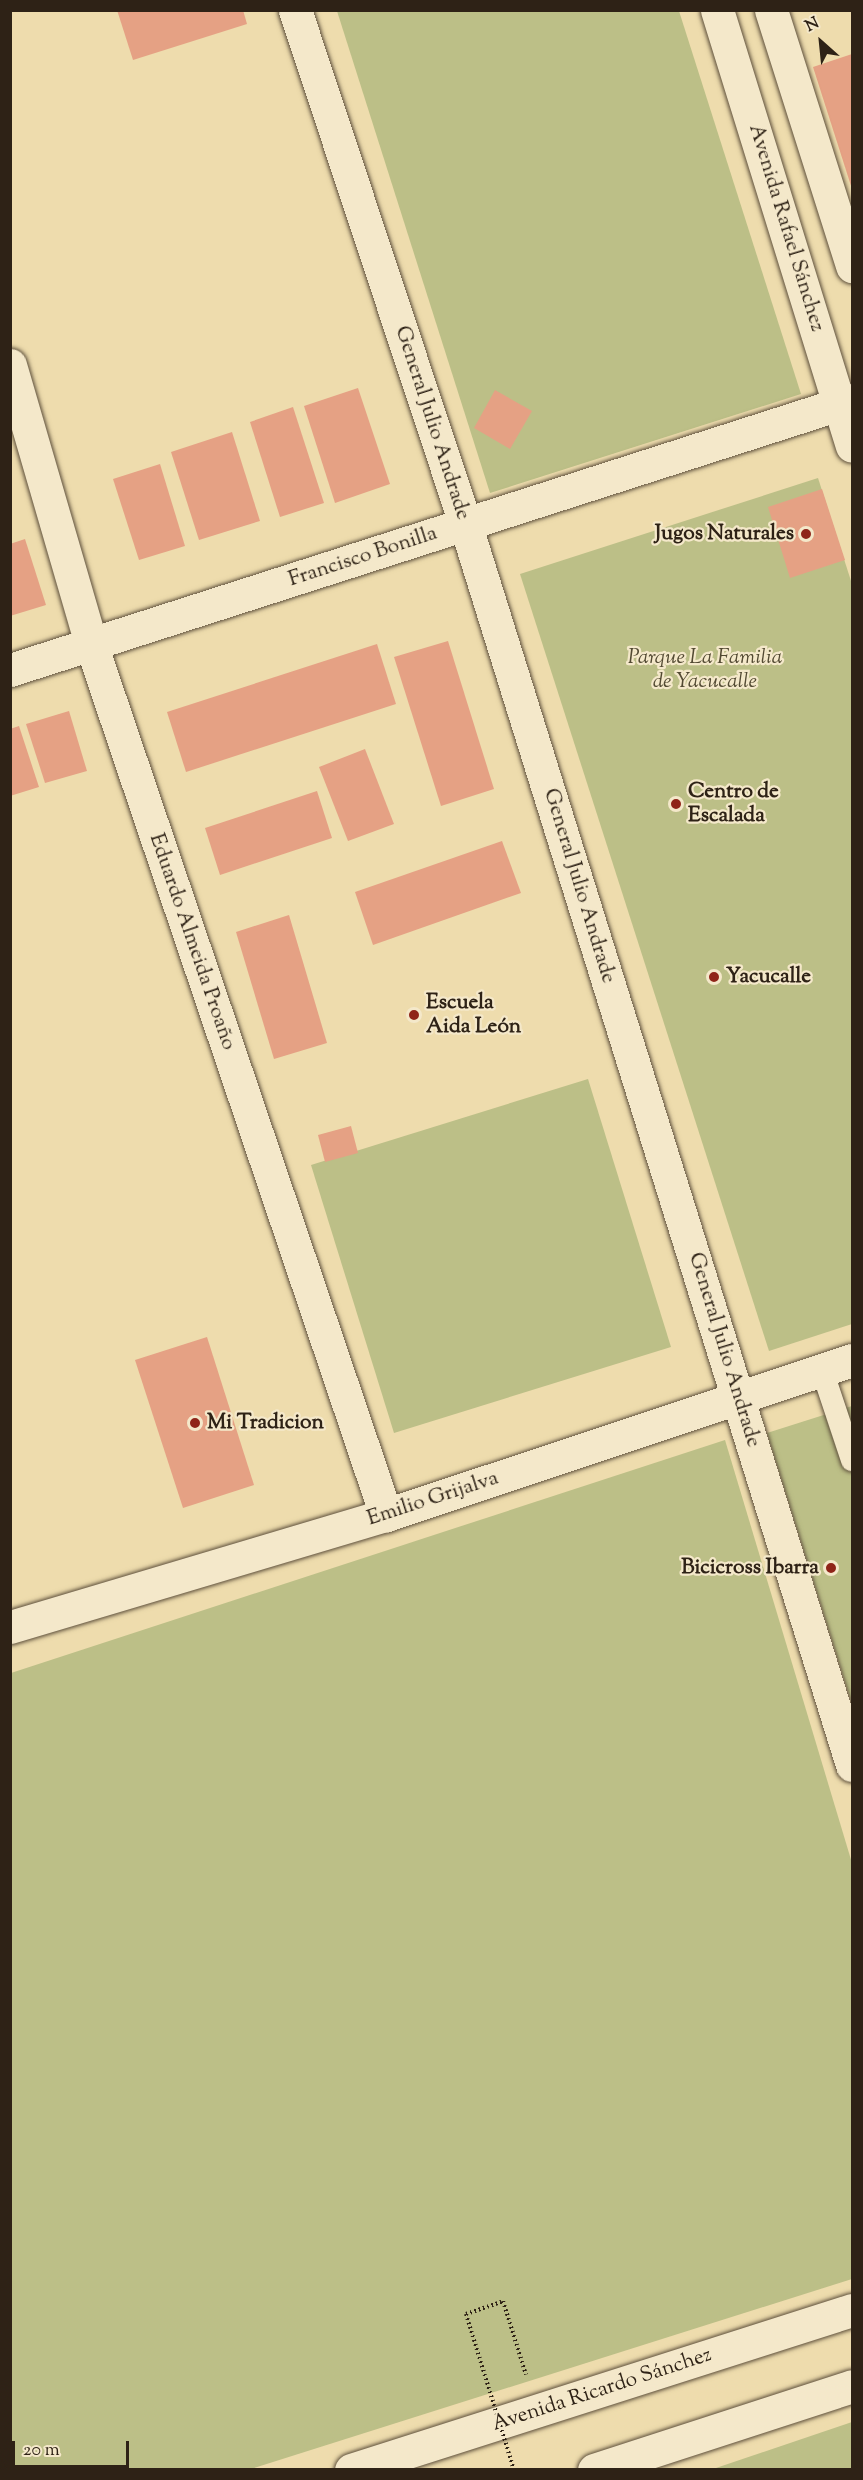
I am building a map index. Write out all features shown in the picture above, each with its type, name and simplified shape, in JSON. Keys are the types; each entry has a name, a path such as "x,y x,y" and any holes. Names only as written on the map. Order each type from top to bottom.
{"street":[{"name":"General Julio Andrade","path":"295,10 465,523 740,1398 852,1766"},
{"name":"Avenida Rafael Sánchez","path":"717,10 846,403 852,446"},
{"path":"771,10 852,266"},
{"name":"Eduardo Almeida Proaño","path":"10,365 91,644 387,1515"},
{"name":"Francisco Bonilla","path":"10,670 846,403"},
{"name":"Emilio Grijalva","path":"14,1616 387,1515 837,1365"},
{"name":"Avenida Ricardo Sánchez","path":"351,2469 852,2310"},
{"path":"594,2469 852,2386"}],"lane":[{"path":"837,1365 852,1460"}],"path":[{"path":"514,2469 466,2314 503,2301 536,2410"}],"green space":[{"path":"337,11 679,11 801,394 490,493"},
{"name":"Parque La Familia de Yacucalle","path":"818,478 852,584 852,1324 769,1351 520,574"},
{"path":"588,1079 671,1347 394,1433 311,1165"},
{"name":"Bicicross Ibarra","path":"852,1406 852,1704 767,1433"},
{"path":"725,1440 852,1863 852,2279 251,2469 11,2469 11,1673"},
{"path":"852,2422 852,2469 713,2469"}],"building":[{"path":"117,10 243,10 247,24 133,60"},
{"path":"852,54 852,189 813,67"},
{"path":"358,388 390,484 335,503 304,406"},
{"path":"495,390 532,411 510,449 474,428"},
{"path":"293,407 324,503 280,517 250,422"},
{"path":"232,432 260,521 199,540 171,452"},
{"path":"160,464 185,546 139,560 113,479"},
{"name":"Jugos Naturales","path":"822,489 845,560 790,578 768,507"},
{"path":"25,539 46,605 10,616 10,544"},
{"path":"448,641 494,789 441,806 394,657"},
{"path":"377,644 396,704 186,772 167,712"},
{"path":"69,711 87,771 45,783 26,724"},
{"path":"19,726 39,787 10,796 10,729"},
{"path":"365,749 394,824 348,841 319,767"},
{"path":"317,791 332,838 220,875 205,828"},
{"path":"502,841 521,893 373,945 355,892"},
{"path":"289,915 327,1043 274,1059 236,932"},
{"path":"351,1126 358,1153 325,1162 318,1135"},
{"name":"Mi Tradicion","path":"207,1337 254,1485 183,1508 135,1360"}],"place":[{"name":"Jugos Naturales","path":"806,534"},
{"name":"Centro de Escalada","path":"676,804"},
{"name":"Yacucalle","path":"714,977"},
{"name":"Escuela Aida León","path":"414,1015"},
{"name":"Mi Tradicion","path":"195,1423"},
{"name":"Bicicross Ibarra","path":"831,1568"}]}
